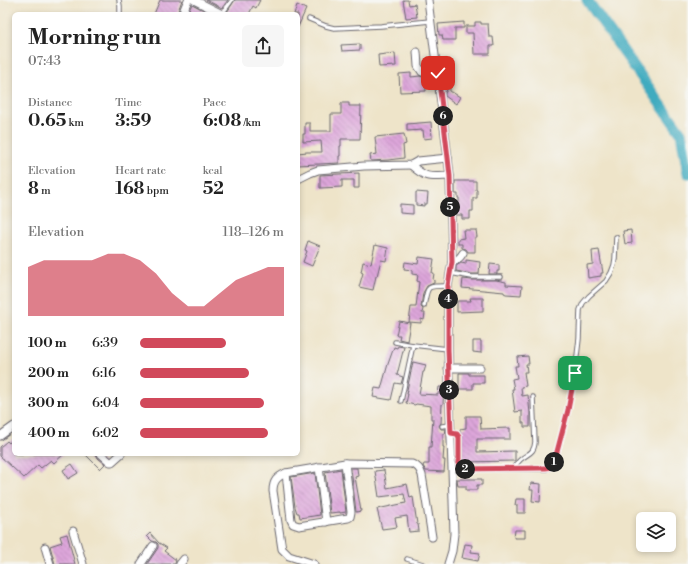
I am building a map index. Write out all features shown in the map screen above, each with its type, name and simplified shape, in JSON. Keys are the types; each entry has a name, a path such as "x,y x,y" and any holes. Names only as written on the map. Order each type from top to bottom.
{"street":[{"path":"183,12 188,0"},
{"path":"194,0 218,12"},
{"path":"428,0 450,176 452,262 448,286 448,368 450,424 456,469 454,534 452,551 448,564"},
{"path":"417,52 418,66 422,72 438,73"},
{"path":"300,178 318,170 364,166 411,165 418,161 448,158"},
{"path":"411,165 420,173 428,177 450,176"},
{"path":"452,262 456,261 463,254"},
{"path":"448,368 480,368"},
{"path":"0,436 12,427"},
{"path":"103,456 110,462 119,456"},
{"path":"286,473 291,520 293,524 299,526 326,522 348,518 351,515 345,463"},
{"path":"314,564 289,556 282,549 273,486 280,476 286,473 345,463 416,465 421,470 432,537"},
{"path":"319,467 326,522"},
{"path":"73,531 83,564"},
{"path":"141,564 153,546"},
{"path":"45,547 50,564"}],"lane":[{"path":"119,0 120,12"},
{"path":"223,12 232,0"},
{"path":"309,19 334,28 381,26 430,21"},
{"path":"456,469 549,468 552,466 568,410 575,373 579,339 580,310 583,303 606,281 611,273 616,259 616,237"},
{"path":"450,274 472,277 501,277"},
{"path":"424,306 428,288 435,286 448,286"},
{"path":"395,342 412,346 448,349"},
{"path":"401,401 412,346"},
{"path":"514,468 520,460 532,452 535,447 533,396"},
{"path":"442,426 450,424"},
{"path":"407,559 423,564"}],"building":[{"path":"160,0 182,0 178,12 155,12"},
{"path":"206,0 228,0 222,8"},
{"path":"235,0 260,0 256,8 253,6 250,12 227,12"},
{"path":"403,0 408,0 409,5 415,4 417,17 406,18"},
{"path":"192,4 207,12 188,12"},
{"path":"297,5 306,9 300,22 300,12 295,12"},
{"path":"464,22 464,28 455,28 455,40 443,40 442,35 439,35 438,24"},
{"path":"475,22 488,24 489,37 493,37 494,46 490,46 490,54 474,54 473,33 466,33 466,26 475,26"},
{"path":"360,44 360,50 342,51 341,45"},
{"path":"395,53 396,66 379,67 378,55"},
{"path":"447,59 449,75 443,76 441,60"},
{"path":"411,73 411,77 420,76 425,78 426,91 400,92 399,74"},
{"path":"450,85 450,92 460,97 456,104 445,96 445,93"},
{"path":"341,103 349,103 349,106 361,106 360,139 341,139 339,163 300,165 300,153 322,152 321,141 303,142 305,123 310,123 310,131 331,131 331,114 341,114"},
{"path":"431,122 432,138 424,139 423,130 407,131 407,124"},
{"path":"404,134 406,144 403,145 404,158 371,161 370,155 377,154 375,137"},
{"path":"359,173 359,188 354,188 354,180 342,180 342,187 320,188 320,175"},
{"path":"455,181 476,181 477,198 473,198 473,211 470,211 470,219 462,219 462,215 456,215 456,209 459,209 459,198 458,194 455,194"},
{"path":"416,192 428,193 427,204 424,204 424,206 416,205"},
{"path":"400,204 413,205 413,214 400,213"},
{"path":"463,230 476,230 477,237 475,237 475,252 468,252 466,249 462,248 462,244 458,244 458,239 464,238"},
{"path":"631,230 632,243 625,244 623,231"},
{"path":"308,241 320,246 312,266 303,262 307,251 305,250"},
{"path":"375,245 388,248 386,261 381,260 373,290 359,287 363,273 361,272 363,262 371,264"},
{"path":"599,250 603,273 601,273 601,276 588,278 587,265 593,264 592,251"},
{"path":"419,257 434,259 432,273 434,273 434,283 427,286 423,293 421,307 423,309 422,313 425,313 424,320 421,319 421,323 409,322 411,307 416,307 419,282 417,281 418,275 412,274 412,270 404,269 405,262 418,264"},
{"path":"466,260 480,262 479,274 456,271 456,266 461,263 466,264"},
{"path":"490,264 499,265 499,271 497,271 497,274 489,274"},
{"path":"463,279 496,280 506,282 506,285 522,286 521,295 462,288"},
{"path":"470,298 483,298 483,311 457,312 457,301 471,301"},
{"path":"399,321 410,323 407,341 399,339 400,335 396,335"},
{"path":"473,341 481,341 481,353 473,352"},
{"path":"398,346 404,347 397,375 403,377 401,384 395,383 391,400 373,397 375,388 381,389 394,347 397,348"},
{"path":"528,356 529,364 526,364 527,372 524,372 526,386 521,387 522,396 528,395 530,427 524,427 524,423 522,423 522,411 515,412 512,379 517,378 515,366 518,366 517,357"},
{"path":"413,362 426,365 423,372 419,394 438,395 439,387 444,387 441,423 439,426 441,429 446,429 445,434 443,434 443,460 445,460 444,472 426,471 423,466 424,464 429,464 429,447 431,447 433,419 431,419 431,406 406,403 408,394 407,390"},
{"path":"459,373 484,375 484,383 473,383 473,389 459,389"},
{"path":"466,416 480,416 481,429 510,428 510,439 477,439 477,452 515,451 515,461 462,462 462,437 460,429 466,428"},
{"path":"12,440 12,456 62,456 54,463 51,460 41,468 38,465 24,478 0,456 0,447 7,441 9,443"},
{"path":"87,456 97,456 105,464 100,469"},
{"path":"72,464 78,473 68,479 63,470"},
{"path":"351,468 357,468 358,476 355,477 361,511 356,512"},
{"path":"341,469 346,512 330,513 325,472"},
{"path":"384,470 387,488 407,484 410,498 413,497 419,531 409,532 407,516 395,518 397,527 382,529 377,509 406,503 404,494 379,497 375,471"},
{"path":"315,473 320,515 300,518 295,507 291,477"},
{"path":"457,479 482,479 482,485 477,485 477,490 466,490 466,486 458,486"},
{"path":"531,483 541,484 540,502 532,501 533,490 530,490"},
{"path":"516,499 525,499 525,513 517,513 517,505 515,505"},
{"path":"515,530 525,530 525,538 514,538"},
{"path":"150,533 159,543 167,548 164,551 176,560 175,564 147,564 158,548 158,544 147,536"},
{"path":"67,534 75,564 55,564 50,546 62,542 60,536"},
{"path":"465,544 472,545 471,552 480,553 478,561 462,558"}],"waterway":[{"path":"587,0 681,133 688,173"}],"route":[{"path":"438,73 450,176 452,262 448,286 448,349 451,433 457,434 459,437 459,469 549,468 552,466 568,410 575,373"}]}
